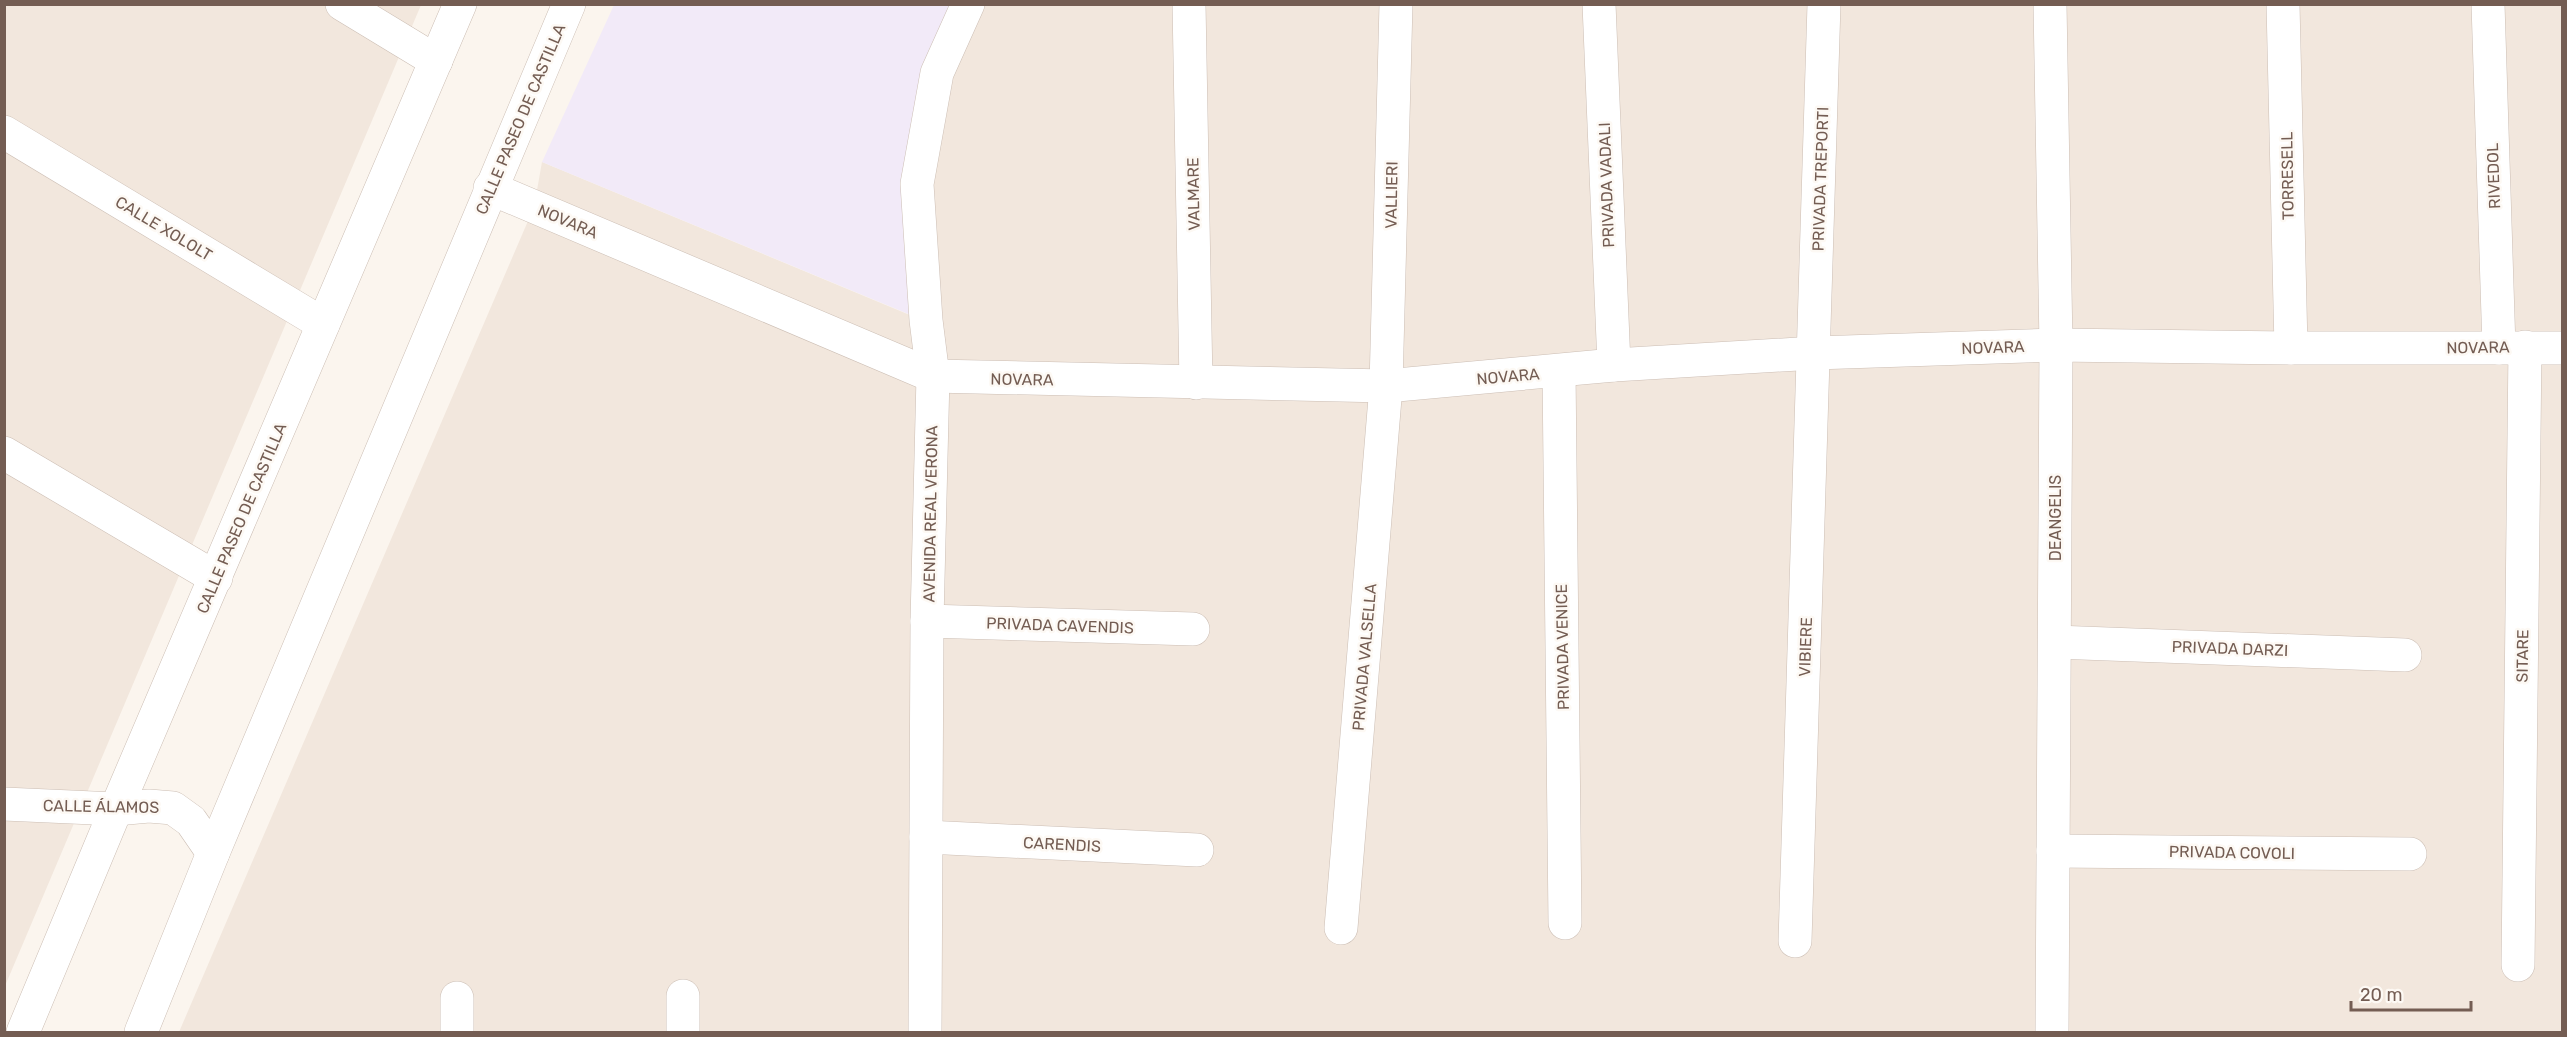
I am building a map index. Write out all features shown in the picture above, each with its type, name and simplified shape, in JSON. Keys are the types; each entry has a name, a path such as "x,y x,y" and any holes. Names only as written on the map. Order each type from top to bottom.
{"street":[{"path":"342,4 436,61"},
{"name":"CALLE PASEO DE CASTILLA","path":"23,1032 460,4"},
{"name":"CALLE PASEO DE CASTILLA","path":"141,1032 213,853 569,4"},
{"name":"AVENIDA REAL VERONA","path":"925,1032 927,621 933,376 926,320 917,184 937,73 968,4"},
{"name":"VALMARE","path":"1189,4 1196,383"},
{"name":"VALLIERI","path":"1386,386 1396,4"},
{"name":"PRIVADA VADALI","path":"1599,4 1614,365"},
{"name":"PRIVADA TREPORTI","path":"1815,353 1824,4"},
{"name":"DEANGELIS","path":"2050,4 2056,345 2052,1032"},
{"name":"TORRESELL","path":"2283,4 2291,348"},
{"name":"RIVEDOL","path":"2488,4 2512,347"},
{"name":"CALLE XOLOLT","path":"4,132 323,324"},
{"name":"NOVARA","path":"490,188 933,376 1386,386 1614,365 1815,353 2056,345 2562,348"},
{"name":"SITARE","path":"2512,347 2518,965"},
{"name":"VIBIERE","path":"1795,941 1815,353"},
{"name":"PRIVADA VENICE","path":"1559,371 1565,923"},
{"name":"PRIVADA VALSELLA","path":"1341,928 1386,386"},
{"path":"4,453 216,578"},
{"name":"PRIVADA CAVENDIS","path":"927,621 1193,628"},
{"name":"PRIVADA DARZI","path":"2055,642 2405,655"},
{"name":"CALLE ÁLAMOS","path":"4,804 116,809 150,806 173,808 191,821 213,853"},
{"name":"CARENDIS","path":"926,837 1197,850"},
{"name":"PRIVADA COVOLI","path":"2053,851 2410,854"},
{"path":"683,996 683,1032"},
{"path":"457,998 457,1032"}],"shaded area":[{"path":"5,5 421,5 5,986"},
{"path":"614,5 953,5 918,318 542,162"},
{"path":"953,5 2562,5 2562,1032 179,1032 534,207 542,162 917,318"}]}
